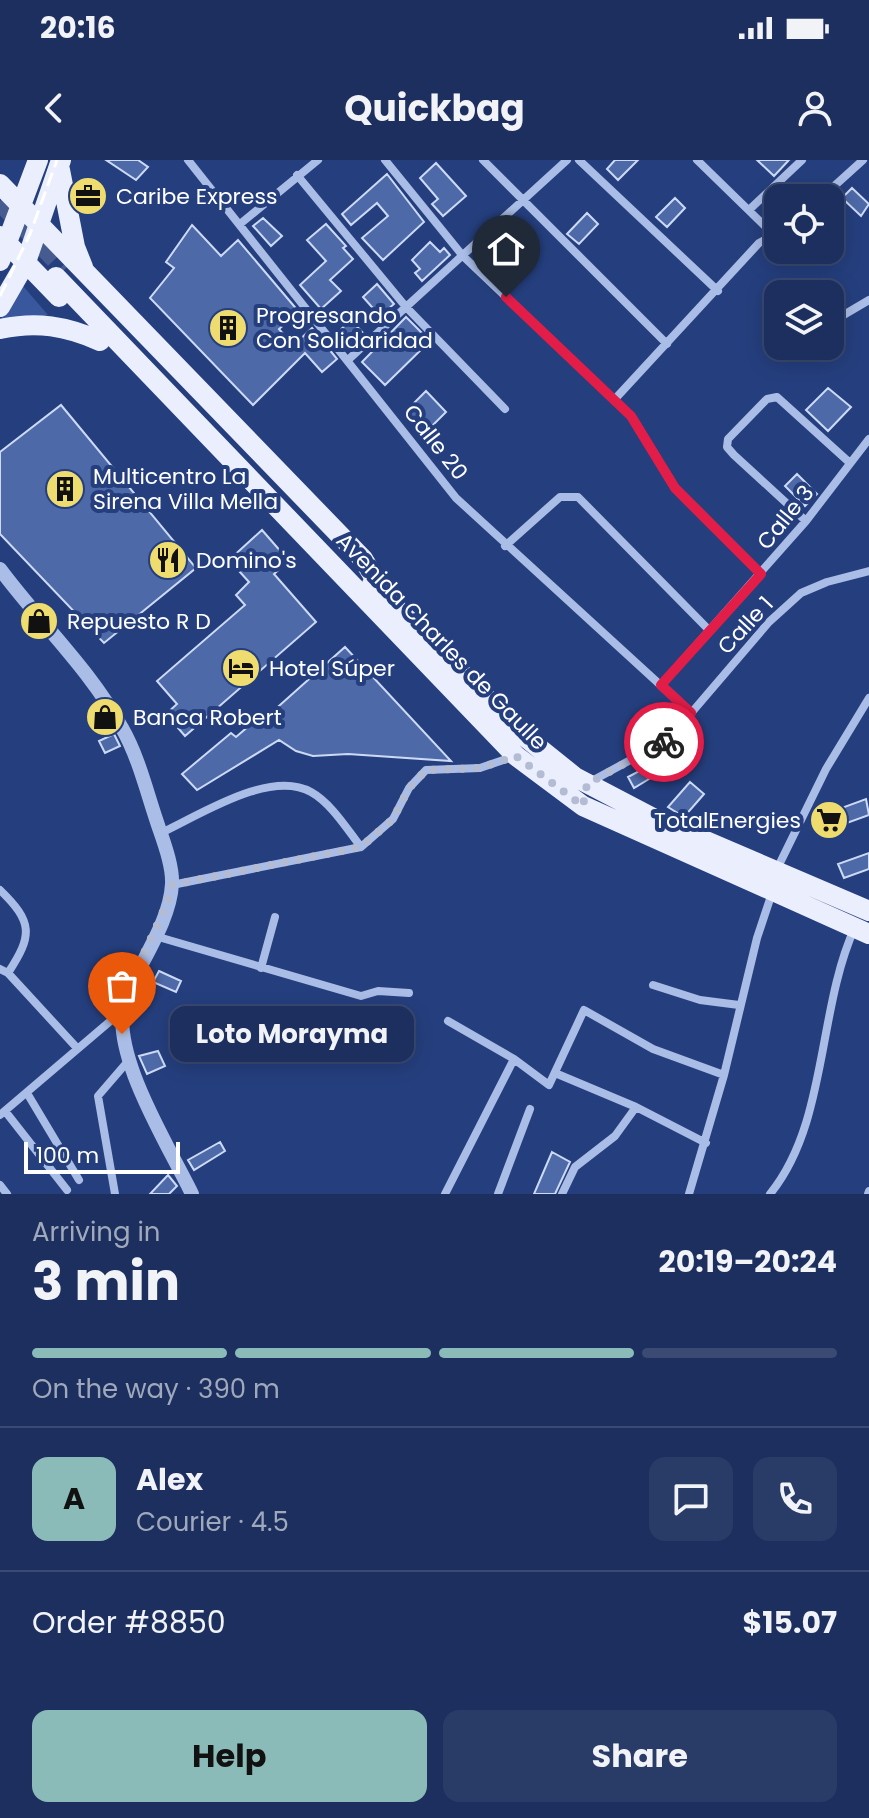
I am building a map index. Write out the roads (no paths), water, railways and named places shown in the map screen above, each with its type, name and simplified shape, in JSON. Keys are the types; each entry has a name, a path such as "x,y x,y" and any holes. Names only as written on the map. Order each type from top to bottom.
{"main road":[{"path":"0,184 21,206 39,224 88,278 363,559 385,607 363,607 26,262 2,247 21,206 38,160"},
{"path":"0,307 26,262 60,163"},
{"path":"60,163 75,247 88,278"},
{"name":"Avenida Charles de Gaulle","path":"60,273 385,607 516,756 583,806 862,931"},
{"path":"0,329 37,323 71,328 100,341"},
{"name":"Avenida Charles de Gaulle","path":"385,607 524,736 587,784 659,821 869,911"}],"street":[{"name":"Calle 20","path":"188,160 349,359 456,498 691,713"},
{"path":"240,224 318,160"},
{"path":"385,160 463,256 631,416 675,488 761,574"},
{"path":"483,160 667,344"},
{"path":"349,359 567,160"},
{"path":"579,160 718,291"},
{"path":"697,160 764,223"},
{"path":"749,210 802,160"},
{"path":"836,184 863,160"},
{"path":"297,175 406,307 505,409"},
{"path":"615,399 764,240"},
{"path":"844,315 869,300"},
{"path":"806,521 734,455 727,447 728,439 767,399 777,397 850,463"},
{"name":"Calle 3","path":"661,685 806,521 869,439"},
{"path":"505,546 560,497 578,497 709,630"},
{"path":"0,569 107,702 137,762 161,833 172,885 121,1012 122,1034 129,1060 192,1194"},
{"name":"Calle 1","path":"587,784 669,739 769,622 801,593 827,582 869,571"},
{"path":"689,1194 706,1143 739,1005 773,893 776,870 826,769 869,698"},
{"path":"172,885 361,847 387,826 409,788 426,770 480,768 516,756"},
{"path":"161,833 271,784 292,784 313,793 361,847"},
{"path":"583,806 587,784"},
{"path":"0,890 20,909 27,932 23,950 4,971 77,1048"},
{"path":"770,1194 795,1156 818,1073 834,984 869,911"},
{"path":"261,968 275,917"},
{"path":"154,936 361,996 378,991 409,993"},
{"path":"653,985 700,1000 739,1005"},
{"path":"448,1021 514,1059 549,1085 584,1010 653,1049 724,1075"},
{"path":"67,1190 2,1113 121,1012"},
{"path":"445,1194 514,1059"},
{"path":"115,1194 98,1096 129,1060"},
{"path":"555,1073 636,1107 706,1143"},
{"path":"27,1093 79,1180"},
{"path":"562,1194 575,1167 615,1136 636,1107"},
{"path":"498,1194 530,1109"},
{"path":"0,1185 7,1194"}],"tunnel":[{"path":"0,201 65,269"}],"railway":[{"path":"0,296 30,234 57,160"}],"place":[{"name":"Caribe Express","path":"88,196"},
{"name":"Progresando Con Solidaridad","path":"228,328"},
{"name":"Multicentro La Sirena Villa Mella","path":"65,489"},
{"name":"Domino's","path":"168,560"},
{"name":"Repuesto R D","path":"39,621"},
{"name":"Hotel Súper","path":"241,668"},
{"name":"Banca Robert","path":"105,717"},
{"name":"TotalEnergies","path":"829,820"},
{"name":"Loto Morayma","path":"122,1034"}]}
